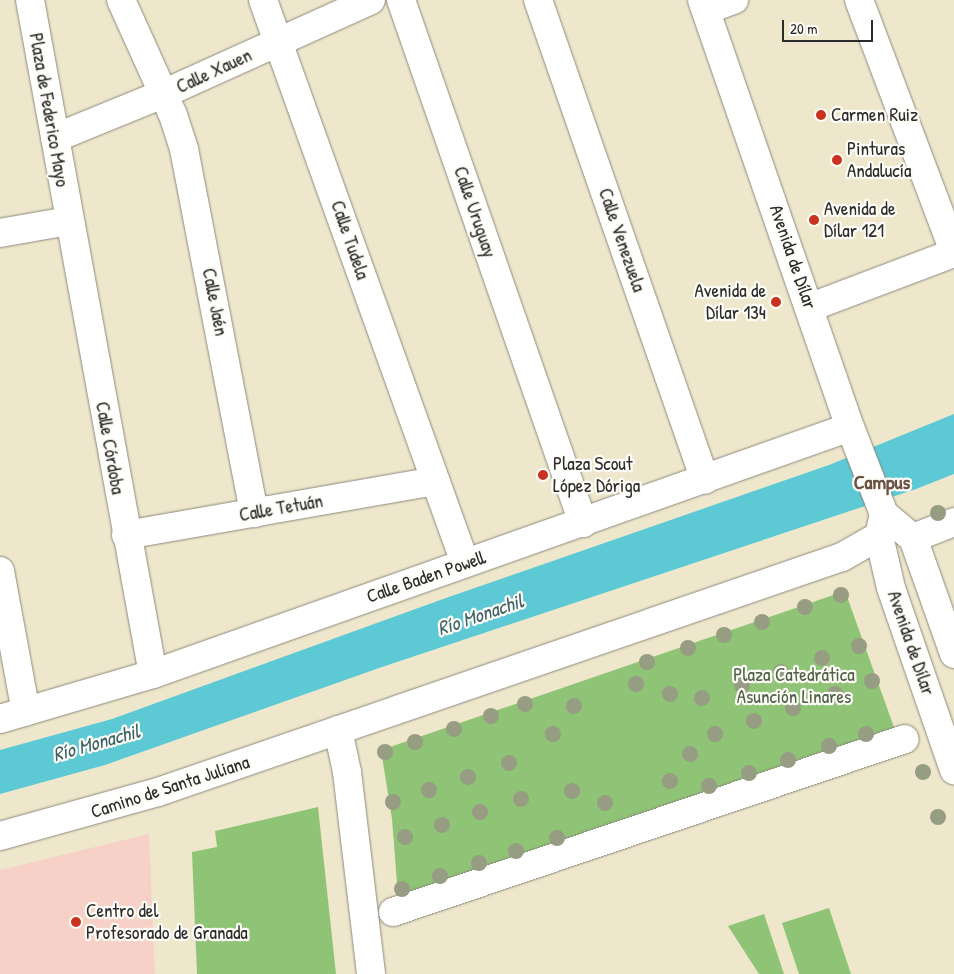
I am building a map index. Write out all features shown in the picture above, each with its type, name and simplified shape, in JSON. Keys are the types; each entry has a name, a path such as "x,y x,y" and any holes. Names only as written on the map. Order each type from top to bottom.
{"street":[{"name":"Plaza de Federico Mayo","path":"30,0 69,221"},
{"path":"121,0 163,94"},
{"name":"Calle Tudela","path":"263,0 435,481"},
{"name":"Calle Xauen","path":"55,138 163,94 371,0"},
{"name":"Calle Uruguay","path":"401,0 583,523"},
{"name":"Calle Venezuela","path":"538,0 704,480"},
{"path":"704,5 734,0"},
{"path":"811,307 954,252 859,0"},
{"name":"Avenida de Dílar","path":"704,5 811,307 881,519 891,588 954,770"},
{"name":"Calle Jaén","path":"163,94 184,149 254,513"},
{"path":"0,233 69,221"},
{"name":"Calle Córdoba","path":"69,221 153,674"},
{"name":"Calle Baden Powell","path":"13,716 153,674 704,480 853,435"},
{"path":"435,481 465,563"},
{"name":"Calle Tetuán","path":"126,535 435,481"},
{"path":"371,974 366,919 347,772 338,730 842,557 881,519"},
{"name":"Avenida de Dílar","path":"881,519 913,538 954,654"},
{"path":"913,538 954,522"},
{"path":"0,571 13,716"},
{"name":"Camino de Santa Juliana","path":"0,836 158,792 338,730"},
{"path":"394,912 905,739"}],"shaded area":[{"name":"Centro del Profesorado de Granada","path":"149,834 155,974 0,974 0,870"}],"green space":[{"name":"Plaza Catedrática Asunción Linares","path":"845,591 895,730 398,896 392,819 381,750"},
{"path":"318,807 336,974 197,974 192,852 217,847 215,831"},
{"path":"829,908 851,974 799,974 782,923"},
{"path":"764,914 784,974 759,974 728,926"}],"water":[{"name":"Río Monachil","path":"954,414 954,474 916,489 382,667 105,765 0,794 0,750 112,719 443,599 829,465"}],"place":[{"name":"Carmen Ruiz","path":"821,115"},
{"name":"Pinturas Andalucía","path":"837,160"},
{"name":"Avenida de Dílar 121","path":"814,220"},
{"name":"Avenida de Dílar 134","path":"776,302"},
{"name":"Plaza Scout López Dóriga","path":"543,475"},
{"name":"Centro del Profesorado de Granada","path":"76,922"}],"district":[{"name":"Campus","path":"882,481"}]}
